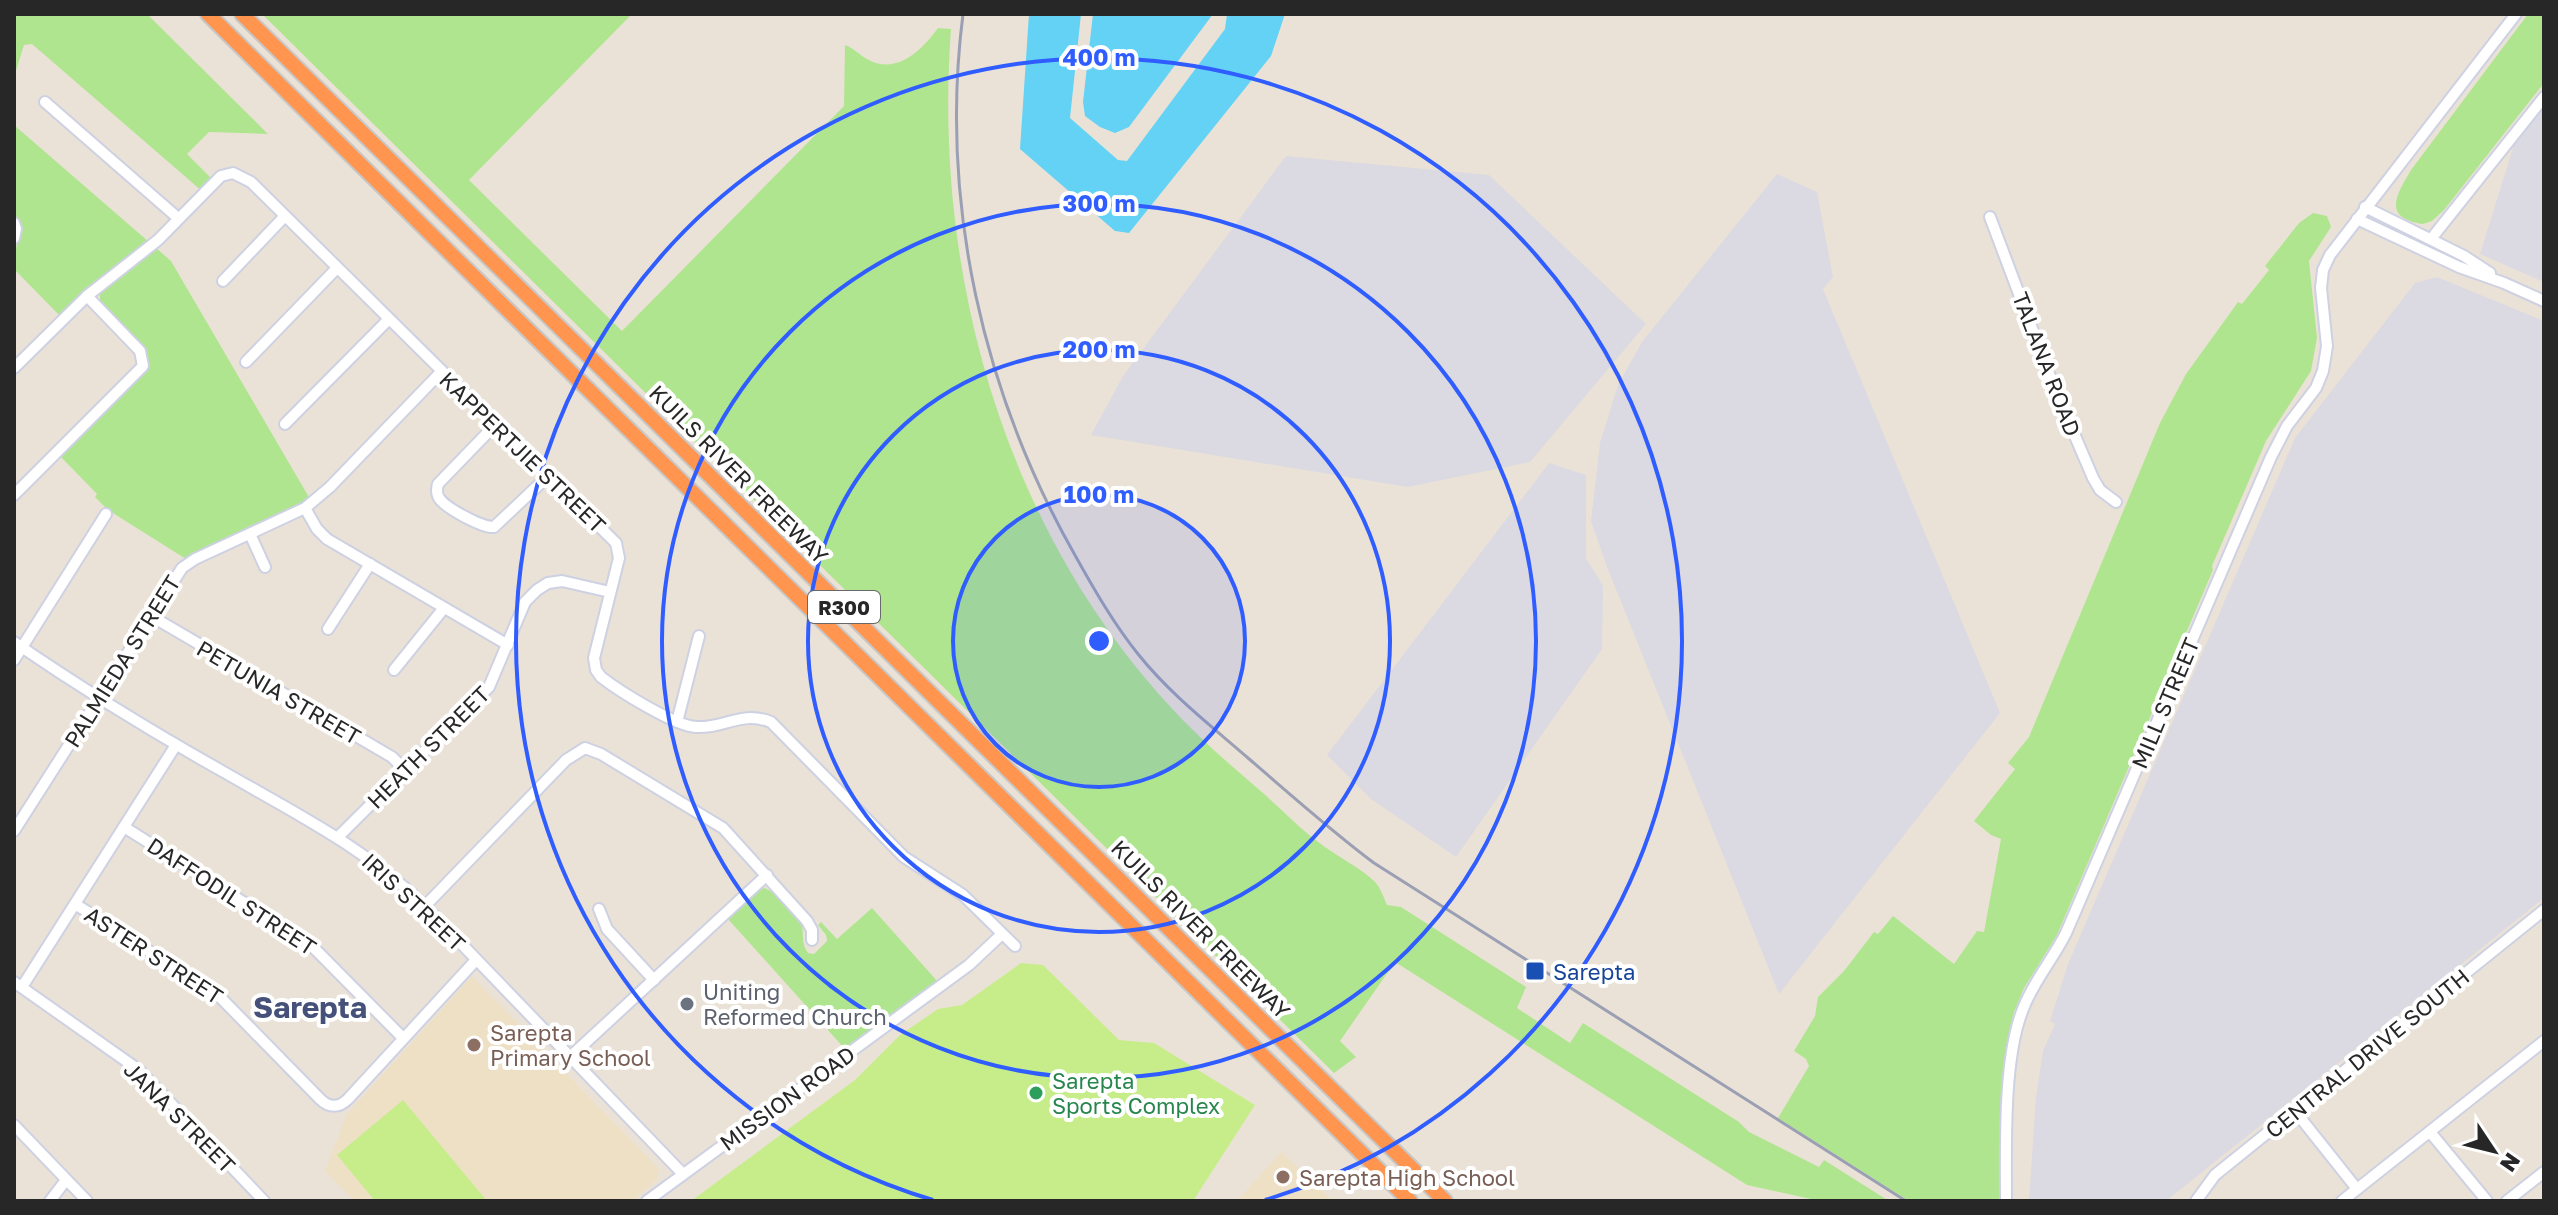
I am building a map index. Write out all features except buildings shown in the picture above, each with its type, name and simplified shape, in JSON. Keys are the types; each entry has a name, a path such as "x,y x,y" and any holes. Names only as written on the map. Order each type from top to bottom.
{"highway":[{"name":"KUILS RIVER FREEWAY","path":"208,14 1410,1201"},
{"name":"KUILS RIVER FREEWAY","path":"242,14 1445,1201"}],"street":[{"name":"MILL STREET","path":"2006,1201 2009,1101 2019,1017 2031,990 2056,954 2066,933 2271,457 2287,426 2320,379 2327,353 2321,296 2323,270 2334,248 2516,14"},
{"path":"2431,239 2544,97"},
{"path":"45,102 178,218"},
{"name":"KAPPERTJIE STREET","path":"14,368 87,296 140,255 221,176 233,173 251,182 616,543 619,558 594,658 596,670 604,680 677,722 701,727 744,717 771,722 904,857 963,895 1015,946"},
{"path":"2365,207 2464,256 2504,283"},
{"path":"223,281 284,217"},
{"name":"TALANA ROAD","path":"1990,217 2054,387 2089,468 2100,490 2116,502"},
{"path":"2357,219 2459,267 2544,301"},
{"path":"246,362 337,268"},
{"path":"14,495 143,366 140,351 87,296"},
{"path":"285,424 388,320"},
{"name":"PALMIEDA STREET","path":"14,831 187,563 305,508 330,487 441,372"},
{"path":"495,425 438,484 437,496 441,502 483,526 494,527 547,477"},
{"path":"305,508 324,536 508,645"},
{"path":"14,660 18,645 106,514"},
{"path":"250,534 265,567"},
{"path":"328,629 370,564"},
{"name":"HEATH STREET","path":"338,837 489,687 525,602 548,583 562,581 610,592"},
{"path":"394,670 444,608"},
{"name":"PETUNIA STREET","path":"151,616 392,757 405,770"},
{"path":"677,722 699,636"},
{"name":"IRIS STREET","path":"18,645 176,745 338,837 385,869 425,906 683,1174"},
{"path":"18,984 75,904 176,745"},
{"path":"425,906 566,760 585,748 601,754 723,828 807,921 812,930 812,940"},
{"name":"DAFFODIL STREET","path":"124,827 310,944 403,1038"},
{"path":"570,1057 767,875"},
{"name":"ASTER STREET","path":"75,904 218,995 323,1102 335,1106 346,1102 403,1038"},
{"path":"599,909 607,929 654,980"},
{"name":"CENTRAL DRIVE SOUTH","path":"2196,1201 2215,1175 2544,910"},
{"name":"MISSION ROAD","path":"647,1201 969,965 1002,934"},
{"path":"403,1038 476,960"},
{"name":"JANA STREET","path":"18,984 139,1070 264,1201"},
{"path":"2342,1201 2544,1041"},
{"path":"2295,1111 2357,1189"},
{"path":"14,1125 87,1201"},
{"path":"2430,1132 2487,1201"},
{"path":"2507,1201 2544,1172"},
{"path":"50,1201 66,1180"}],"shaded area":[{"path":"2544,102 2544,282 2480,254 2517,135"},
{"path":"1286,156 1489,175 1646,324 1530,462 1408,487 1091,435 1123,376"},
{"path":"1777,174 1817,192 1833,277 1823,289 2000,713 1779,994 1591,521 1600,443 1618,385 1642,342"},
{"path":"2437,277 2544,321 2544,898 2166,1201 2029,1201 2036,1097 2043,1051 2055,1024 2050,1021 2068,964 2295,438 2415,283"},
{"path":"1549,463 1586,475 1586,558 1603,586 1602,649 1456,857 1371,799 1327,755"},
{"name":"Sarepta Primary School","path":"472,976 659,1169 657,1180 632,1201 354,1201 325,1171 347,1114"},
{"name":"Sarepta High School","path":"1281,1152 1333,1201 1237,1201"}],"green space":[{"path":"14,14 147,14 268,134 209,132 187,154 214,181 203,192 32,44 24,45 14,77"},
{"path":"262,14 632,14 469,180 622,331 844,106 845,45 867,59 888,64 916,52 938,28 951,29 948,125 955,221 971,316 996,408 1031,497 1076,581 1131,660 1220,756 1310,836 1376,883 1387,905 1401,907 1526,987 1517,1008 1570,1043 1583,1023 1739,1122 1749,1132 1819,1167 1824,1160 1889,1201 1820,1201 1747,1185 1395,962 1340,1041 1356,1057 1334,1073"},
{"path":"2528,14 2544,14 2544,83 2444,210 2432,221 2423,224 2401,216 2396,204 2411,170"},
{"path":"14,125 149,242 60,316 14,269 18,235 14,218"},
{"path":"2313,213 2327,216 2331,227 2309,261 2317,338 2311,371 2266,441 2057,935 2024,988 2014,1012 2006,1049 1999,1201 1909,1201 1778,1118 1809,1066 1806,1059 1794,1051 1815,1016 1818,997 1844,971 1874,932 1878,934 1893,916 1954,964 1977,931 1984,932 2001,839 1974,821 2015,769 2008,763 2029,737 2160,423 2186,374 2238,302 2242,304 2269,270 2265,266 2299,223"},
{"path":"155,247 171,261 310,499 186,559 108,510 95,497 97,494 60,456 145,371 148,361 145,352 100,302 100,291"},
{"path":"764,888 779,897 799,919 808,953 814,954 827,941 818,925 821,922 837,939 872,908 938,982 845,1049 727,918"},
{"name":"Sarepta Sports Complex","path":"1021,963 1043,965 1119,1040 1154,1043 1255,1105 1193,1201 691,1201 855,1080 900,1035 938,1009 962,1005"},
{"path":"403,1100 487,1201 375,1201 337,1155"}],"water":[{"path":"1029,14 1081,14 1070,118 1118,160 1127,161 1225,29 1227,14 1285,14 1271,56 1129,233 1115,231 1020,149"},
{"path":"1093,14 1213,14 1129,127 1115,133 1085,116 1083,102"}],"railway":[{"path":"963,14 957,85 957,155 964,225 976,295 993,363 1043,495 1098,595 1138,654 1191,709 1374,863 1906,1201"}],"place":[{"name":"Sarepta","path":"1535,971"},
{"name":"Uniting Reformed Church","path":"687,1004"},
{"name":"Sarepta Primary School","path":"474,1045"},
{"name":"Sarepta Sports Complex","path":"1036,1093"},
{"name":"Sarepta High School","path":"1283,1177"}],"district":[{"name":"Sarepta","path":"310,1007"}]}
